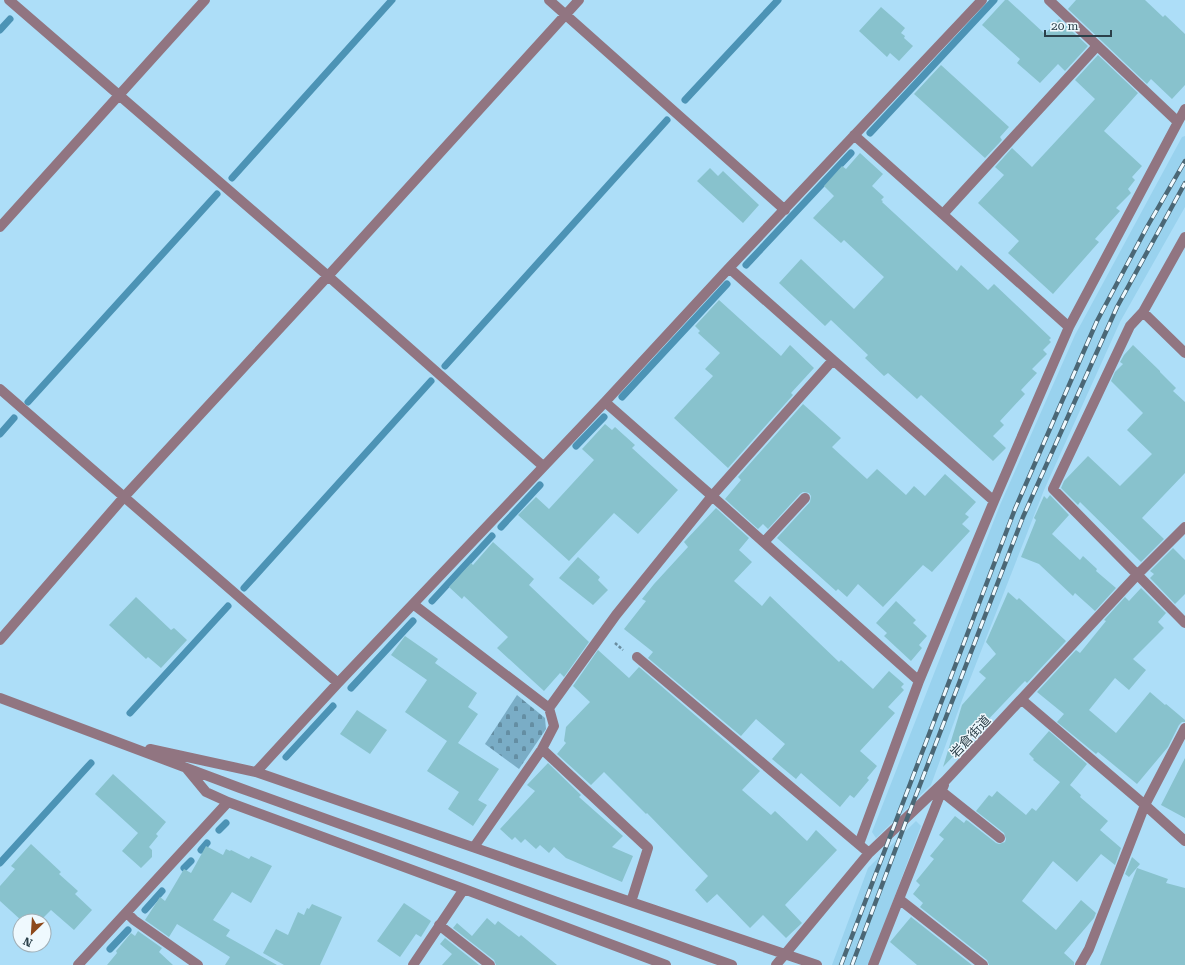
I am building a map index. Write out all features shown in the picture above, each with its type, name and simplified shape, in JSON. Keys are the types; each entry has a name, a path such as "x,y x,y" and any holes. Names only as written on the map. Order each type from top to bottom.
{"street":[{"path":"9,0 118,96 328,276 543,466"},
{"path":"0,227 205,0"},
{"path":"549,0 784,210"},
{"path":"0,640 124,497 328,276 579,0"},
{"path":"256,772 338,683 605,402 729,268 982,0"},
{"path":"1049,0 1178,122"},
{"path":"943,214 1097,46"},
{"path":"858,844 919,681 1069,327 1185,109"},
{"path":"854,135 1069,327"},
{"path":"1185,237 1143,312 1130,326 1053,489 1185,623"},
{"path":"729,268 994,501"},
{"path":"1143,312 1185,353"},
{"path":"549,708 616,615 712,496 833,360"},
{"path":"0,389 338,683"},
{"path":"605,402 919,681"},
{"path":"764,542 805,498"},
{"name":"岩倉街道","path":"776,965 869,853 943,786 1137,575 1185,526"},
{"path":"413,604 549,708 554,726 542,749 474,847"},
{"path":"637,657 869,853"},
{"path":"0,698 187,768 732,965"},
{"path":"1022,700 1146,805 1185,841"},
{"path":"1080,965 1089,949 1146,805 1185,728"},
{"path":"115,741 256,772 817,965"},
{"path":"542,749 648,848 631,902"},
{"path":"187,768 206,792 228,802 666,965"},
{"path":"873,965 943,786 1000,838"},
{"path":"78,965 228,802"},
{"path":"413,965 464,889"},
{"path":"899,899 983,965"},
{"path":"127,913 134,920 198,965"},
{"path":"439,925 490,965"}],"path":[{"path":"603,633 632,657 637,657"}],"shaded area":[{"path":"1185,136 1185,207 1120,322 1044,490 965,692 931,785 876,838 872,832 1000,505 1075,335 1182,137"},
{"path":"916,821 921,826 869,965 832,965 868,868"}],"green space":[{"path":"517,695 545,718 546,729 519,769 485,744"}],"building":[{"path":"1005,0 1008,0 1045,34 1059,19 1088,46 1065,71 1058,64 1040,83 1017,63 1020,59 982,25"},
{"path":"1076,0 1145,0 1163,17 1165,15 1185,34 1185,85 1172,99 1151,79 1147,84 1068,9"},
{"path":"881,7 905,28 901,33 913,46 899,61 890,53 887,57 859,31"},
{"path":"1098,55 1138,93 1104,131 1142,166 1132,177 1135,180 1128,189 1131,193 1116,208 1120,211 1095,239 1099,242 1053,294 1008,253 1019,241 978,203 1004,175 995,167 1012,148 1032,167 1095,99 1075,80"},
{"path":"941,65 1009,127 1000,137 1002,140 985,158 914,94"},
{"path":"860,153 883,174 872,186 884,197 881,200 883,201 882,202 957,271 961,265 988,290 994,284 1051,338 1049,340 1051,342 1043,350 1047,354 1032,369 1037,373 1021,390 1025,394 1000,421 1004,425 993,436 1006,448 993,461 921,395 917,399 888,373 884,376 865,358 868,355 831,320 825,326 779,283 801,259 854,309 884,277 844,240 841,243 813,218 834,196 824,186 842,166 846,169"},
{"path":"710,168 718,176 723,171 759,205 743,223 697,181"},
{"path":"719,300 781,356 790,345 814,368 791,393 793,395 728,468 674,418 713,376 705,369 720,353 698,333 700,331 695,326"},
{"path":"1133,345 1176,388 1173,391 1185,402 1185,473 1142,518 1164,539 1141,562 1080,502 1078,505 1061,488 1064,481 1088,456 1120,486 1152,454 1127,430 1143,413 1111,381 1115,372 1123,364 1120,362 1124,355"},
{"path":"803,404 841,438 832,447 867,479 877,469 906,495 914,486 925,496 945,474 976,502 965,514 969,517 962,524 970,531 932,572 923,565 883,607 858,584 847,597 838,589 836,591 777,538 810,502 811,496 809,493 803,492 800,494 768,529 763,524 758,529 725,499 741,480 738,477"},
{"path":"605,424 612,430 615,427 635,445 632,448 678,490 638,534 614,513 569,561 518,515 536,497 549,509 594,460 582,449"},
{"path":"1050,495 1069,515 1052,534 1080,560 1083,556 1097,569 1096,571 1116,588 1095,611 1075,593 1073,596 1039,564 1021,557 1036,520 1034,518 1044,496 1047,499"},
{"path":"716,508 749,538 739,550 752,562 734,581 762,606 770,596 839,662 841,660 873,689 889,671 904,684 901,687 904,690 888,707 895,713 860,751 877,766 867,778 869,780 854,798 850,795 840,807 801,773 796,779 772,759 785,744 756,719 741,736 648,658 653,652 624,629 646,601 642,599 688,547 684,542"},
{"path":"493,542 534,579 529,585 589,642 564,677 560,673 544,691 497,648 508,637 464,596 462,599 449,587 471,563 473,565"},
{"path":"1173,548 1185,560 1185,594 1175,604 1150,578 1154,574 1150,571"},
{"path":"578,557 600,577 598,580 608,590 593,605 559,578"},
{"path":"1141,588 1166,613 1158,622 1164,628 1133,659 1146,670 1129,690 1115,678 1089,710 1116,733 1150,692 1185,720 1185,722 1182,722 1179,725 1168,747 1137,784 1098,752 1096,754 1057,722 1064,714 1037,692 1076,650 1080,653 1106,621 1104,620 1125,597 1129,601"},
{"path":"1008,592 1017,600 1019,598 1066,641 1027,683 1025,681 1022,684 943,767 962,705 986,678 979,672 996,654 986,642"},
{"path":"136,597 171,630 174,628 187,640 161,668 148,657 146,659 109,625"},
{"path":"896,601 916,620 913,623 927,636 919,645 922,648 911,661 884,636 887,633 876,623"},
{"path":"405,636 438,659 435,663 477,693 468,707 478,714 458,743 499,769 478,800 487,805 473,826 448,809 459,792 427,771 447,741 405,712 427,680 391,655"},
{"path":"598,650 629,678 639,667 760,771 742,790 771,815 775,811 807,841 816,830 837,850 785,905 802,923 786,938 763,915 750,928 717,894 707,903 695,890 708,876 647,813 646,814 604,772 591,785 557,754 566,743 564,741 566,727 590,702 573,686"},
{"path":"357,710 387,730 370,754 340,734"},
{"path":"1049,731 1087,764 1070,785 1081,795 1080,797 1108,821 1100,830 1121,848 1115,865 1101,854 1077,882 1053,861 1022,901 1056,930 1081,900 1096,913 1094,918 1064,953 1074,962 1074,965 989,965 987,960 920,907 923,903 913,894 920,885 916,881 934,859 930,856 944,839 939,835 955,816 964,823 966,820 968,821 996,843 999,844 1005,842 1006,839 1004,833 976,811 989,795 992,797 997,791 1026,815 1032,808 1036,811 1060,782 1033,760 1034,759 1029,754"},
{"path":"1185,758 1185,818 1161,805"},
{"path":"548,763 581,795 579,797 623,836 612,847 633,856 622,882 566,858 554,847 549,853 540,845 536,849 525,839 521,843 515,837 512,840 500,829 535,791 527,785"},
{"path":"113,774 166,822 156,834 158,836 149,847 152,850 152,857 141,868 122,851 138,833 95,794"},
{"path":"31,844 61,872 59,874 78,891 75,894 92,910 74,930 51,910 48,913 13,913 0,901 0,886 15,869 11,866"},
{"path":"206,846 223,855 226,849 231,850 249,859 251,856 272,866 251,903 232,892 213,920 230,930 226,936 277,965 225,965 230,957 177,924 169,937 145,920 160,897 165,901 184,869 191,873"},
{"path":"1132,857 1140,864 1129,877 1125,874"},
{"path":"1137,868 1168,879 1166,883 1185,888 1185,965 1100,965"},
{"path":"404,903 431,921 421,937 416,934 400,957 377,941"},
{"path":"312,904 342,917 320,965 284,965 263,953 276,929 288,935 298,912 304,915 307,908 309,909"},
{"path":"911,917 972,965 917,965 890,942"},
{"path":"487,918 495,925 498,921 519,937 521,935 557,965 496,965 494,960 453,928 457,923 472,936"},
{"path":"138,931 162,948 159,952 173,965 107,965 131,933 135,936"},
{"path":"445,938 479,965 442,965 452,954 440,944"}],"waterway":[{"path":"232,178 392,0"},
{"path":"685,100 778,0"},
{"path":"870,133 994,0"},
{"path":"0,30 10,19"},
{"path":"445,366 667,120"},
{"path":"746,265 851,153"},
{"path":"28,402 217,194"},
{"path":"622,397 727,284"},
{"path":"244,588 431,381"},
{"path":"576,446 604,417"},
{"path":"0,434 14,418"},
{"path":"501,527 540,485"},
{"path":"432,601 492,536"},
{"path":"130,713 228,606"},
{"path":"351,688 413,621"},
{"path":"286,757 333,706"},
{"path":"0,863 91,763"},
{"path":"219,830 226,823"},
{"path":"201,850 207,843"},
{"path":"184,868 191,861"},
{"path":"145,910 162,891"},
{"path":"110,949 128,930"}],"railway":[{"path":"841,965 1015,509 1097,321 1147,227 1185,161"},
{"path":"852,965 1023,517 1117,307 1185,183"}]}
